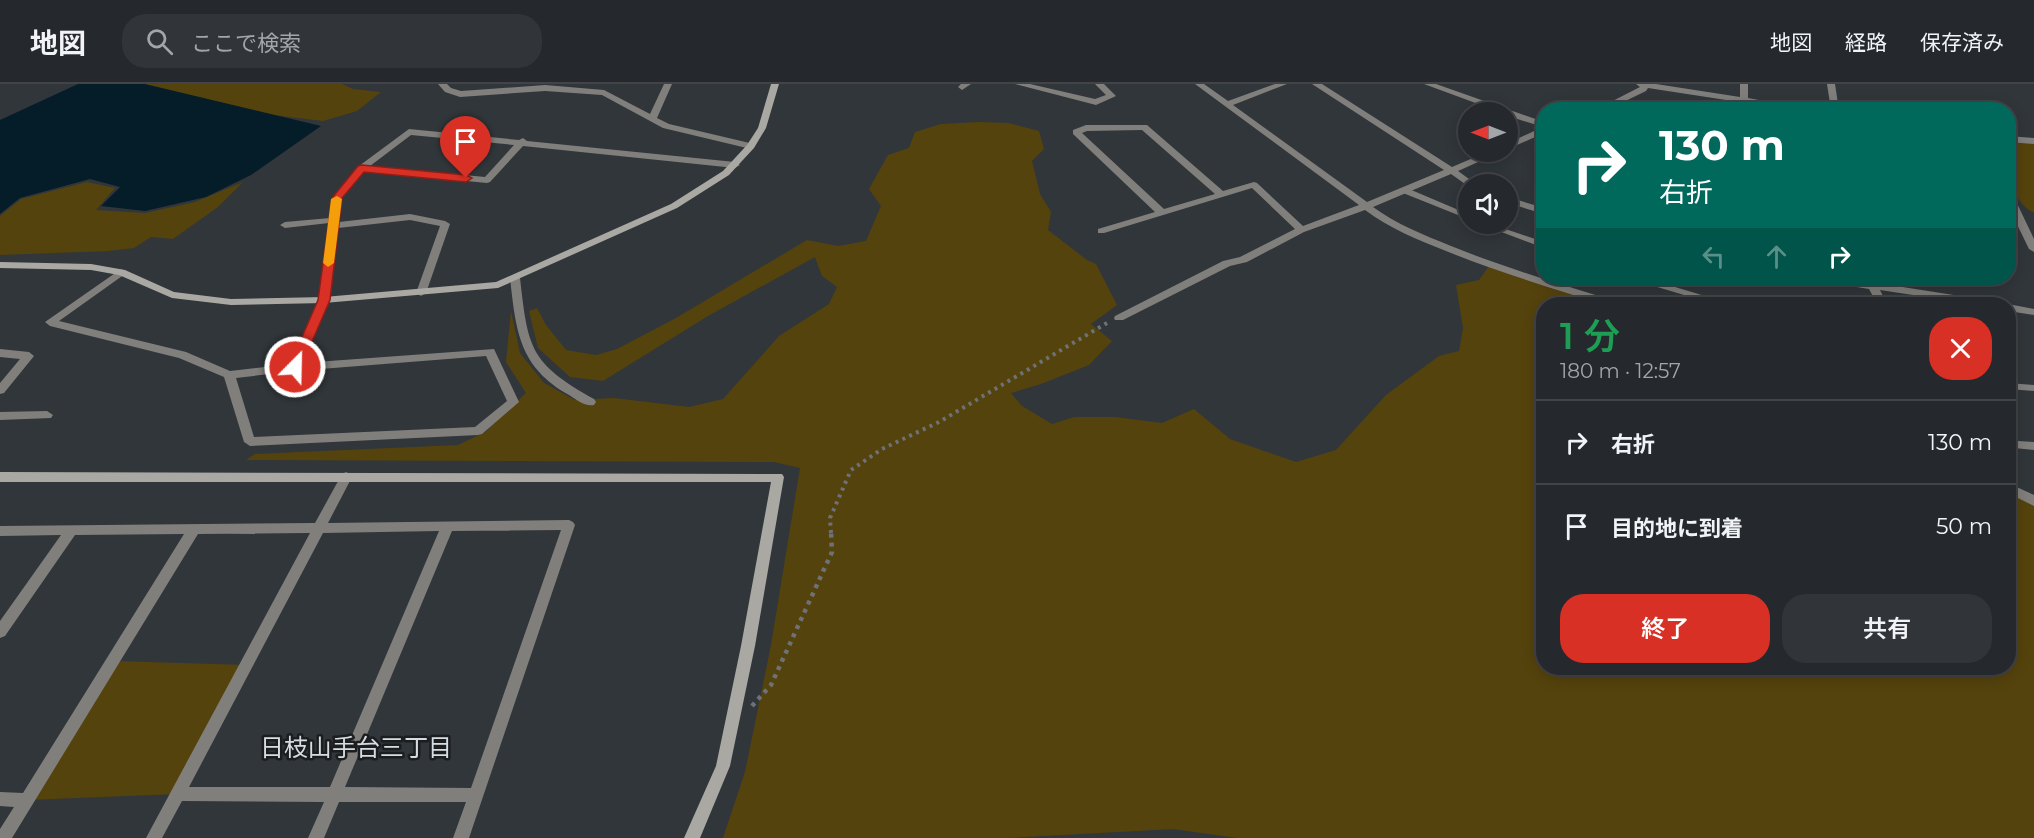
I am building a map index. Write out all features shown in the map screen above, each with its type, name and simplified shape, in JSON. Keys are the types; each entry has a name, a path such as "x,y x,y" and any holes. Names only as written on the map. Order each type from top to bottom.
{"street":[{"path":"442,84 448,90 460,94 545,88 604,93 666,126 751,146"},
{"path":"652,119 668,84"},
{"path":"0,265 91,267 121,272 172,295 231,302 324,300 498,285 674,206 726,173 751,146 762,128 776,84"},
{"path":"1019,84 1096,102 1112,96 1099,84"},
{"path":"1199,84 1381,217 1438,246 1536,279"},
{"path":"1228,104 1283,84"},
{"path":"1316,84 1458,176"},
{"path":"1428,84 1479,102"},
{"path":"1622,102 1643,89 1644,84 1757,102"},
{"path":"1744,84 1744,100"},
{"path":"1830,84 1833,102"},
{"path":"1518,117 1536,125"},
{"path":"1161,212 1076,132 1086,128 1144,127 1222,195"},
{"path":"295,367 324,300 337,198 362,168 410,132 523,141 735,165"},
{"path":"1518,141 1536,132"},
{"path":"2016,140 2034,141"},
{"path":"362,168 487,180 523,141"},
{"path":"1119,318 1227,262 1243,260 1300,230 1365,204 1406,191 1472,162"},
{"path":"1101,231 1254,185 1300,230"},
{"path":"1518,203 1536,209"},
{"path":"2016,212 2034,249"},
{"path":"285,225 410,217 445,224 421,293"},
{"path":"2019,218 2034,220"},
{"path":"121,272 50,322 182,355 229,375 295,367 490,352 513,402 478,430 250,442 229,375"},
{"path":"515,278 524,341 532,359 546,376 562,388 590,402"},
{"path":"1555,285 1591,297"},
{"path":"1885,285 1942,297"},
{"path":"2016,309 2034,312"},
{"path":"0,353 28,356 0,390"},
{"path":"0,416 47,415"},
{"path":"0,477 778,477 726,754 692,838"},
{"path":"154,838 346,477"},
{"path":"2016,491 2034,501"},
{"path":"0,531 569,525 461,838"},
{"path":"316,838 447,527"},
{"path":"3,838 194,529"},
{"path":"0,632 72,530"},
{"path":"177,794 475,795"},
{"path":"0,800 27,800"}],"lane":[{"path":"1406,191 1458,213"},
{"path":"1513,234 1536,242"},
{"path":"1671,285 1703,297"},
{"path":"2016,387 2034,388"},
{"path":"2018,445 2034,446"}],"path":[{"path":"751,708 771,685 832,552 830,518 852,471 882,448 939,422 1119,318"}],"shaded area":[{"path":"144,84 342,84 353,89 381,92 357,111 323,121 171,103"},
{"path":"1008,123 1039,131 1044,149 1032,161 1040,194 1051,212 1048,230 1087,260 1096,264 1117,305 1091,324 1112,341 1089,365 1011,393 1022,406 1052,424 1074,417 1115,417 1162,423 1194,409 1230,439 1296,462 1336,450 1386,395 1439,356 1459,351 1463,328 1456,285 1479,280 1492,262 1536,277 1536,285 1560,285 1595,297 1536,297 1536,675 2016,675 2016,486 2034,498 2034,838 1237,838 1173,829 1007,838 723,838 745,772 771,645 800,468 774,462 246,460 255,454 458,445 485,432 526,393 506,362 511,311 520,353 544,383 575,400 614,398 689,407 723,399 779,336 829,304 837,287 822,276 815,257 708,316 603,381 570,377 538,348 529,311 537,308 546,325 566,350 596,355 617,349 676,318 807,240 838,246 866,241 881,206 869,189 888,155 909,148 915,132 941,124"},
{"path":"2016,141 2034,143 2034,213 2019,200 2016,193"},
{"path":"87,182 115,188 96,210 145,213 195,202 243,182 218,207 173,239 151,237 134,248 108,251 0,255 0,216 21,199"},
{"path":"113,661 247,665 177,794 27,800"}],"water":[{"path":"78,84 145,84 321,126 251,175 206,197 145,211 101,206 120,187 90,179 20,198 0,214 0,120"}],"slow traffic":[{"path":"328,263 337,199"}],"district":[{"name":"日枝山手台三丁目","path":"356,748"}],"route":[{"path":"295,367 324,300 337,198 362,168 466,178"}]}
